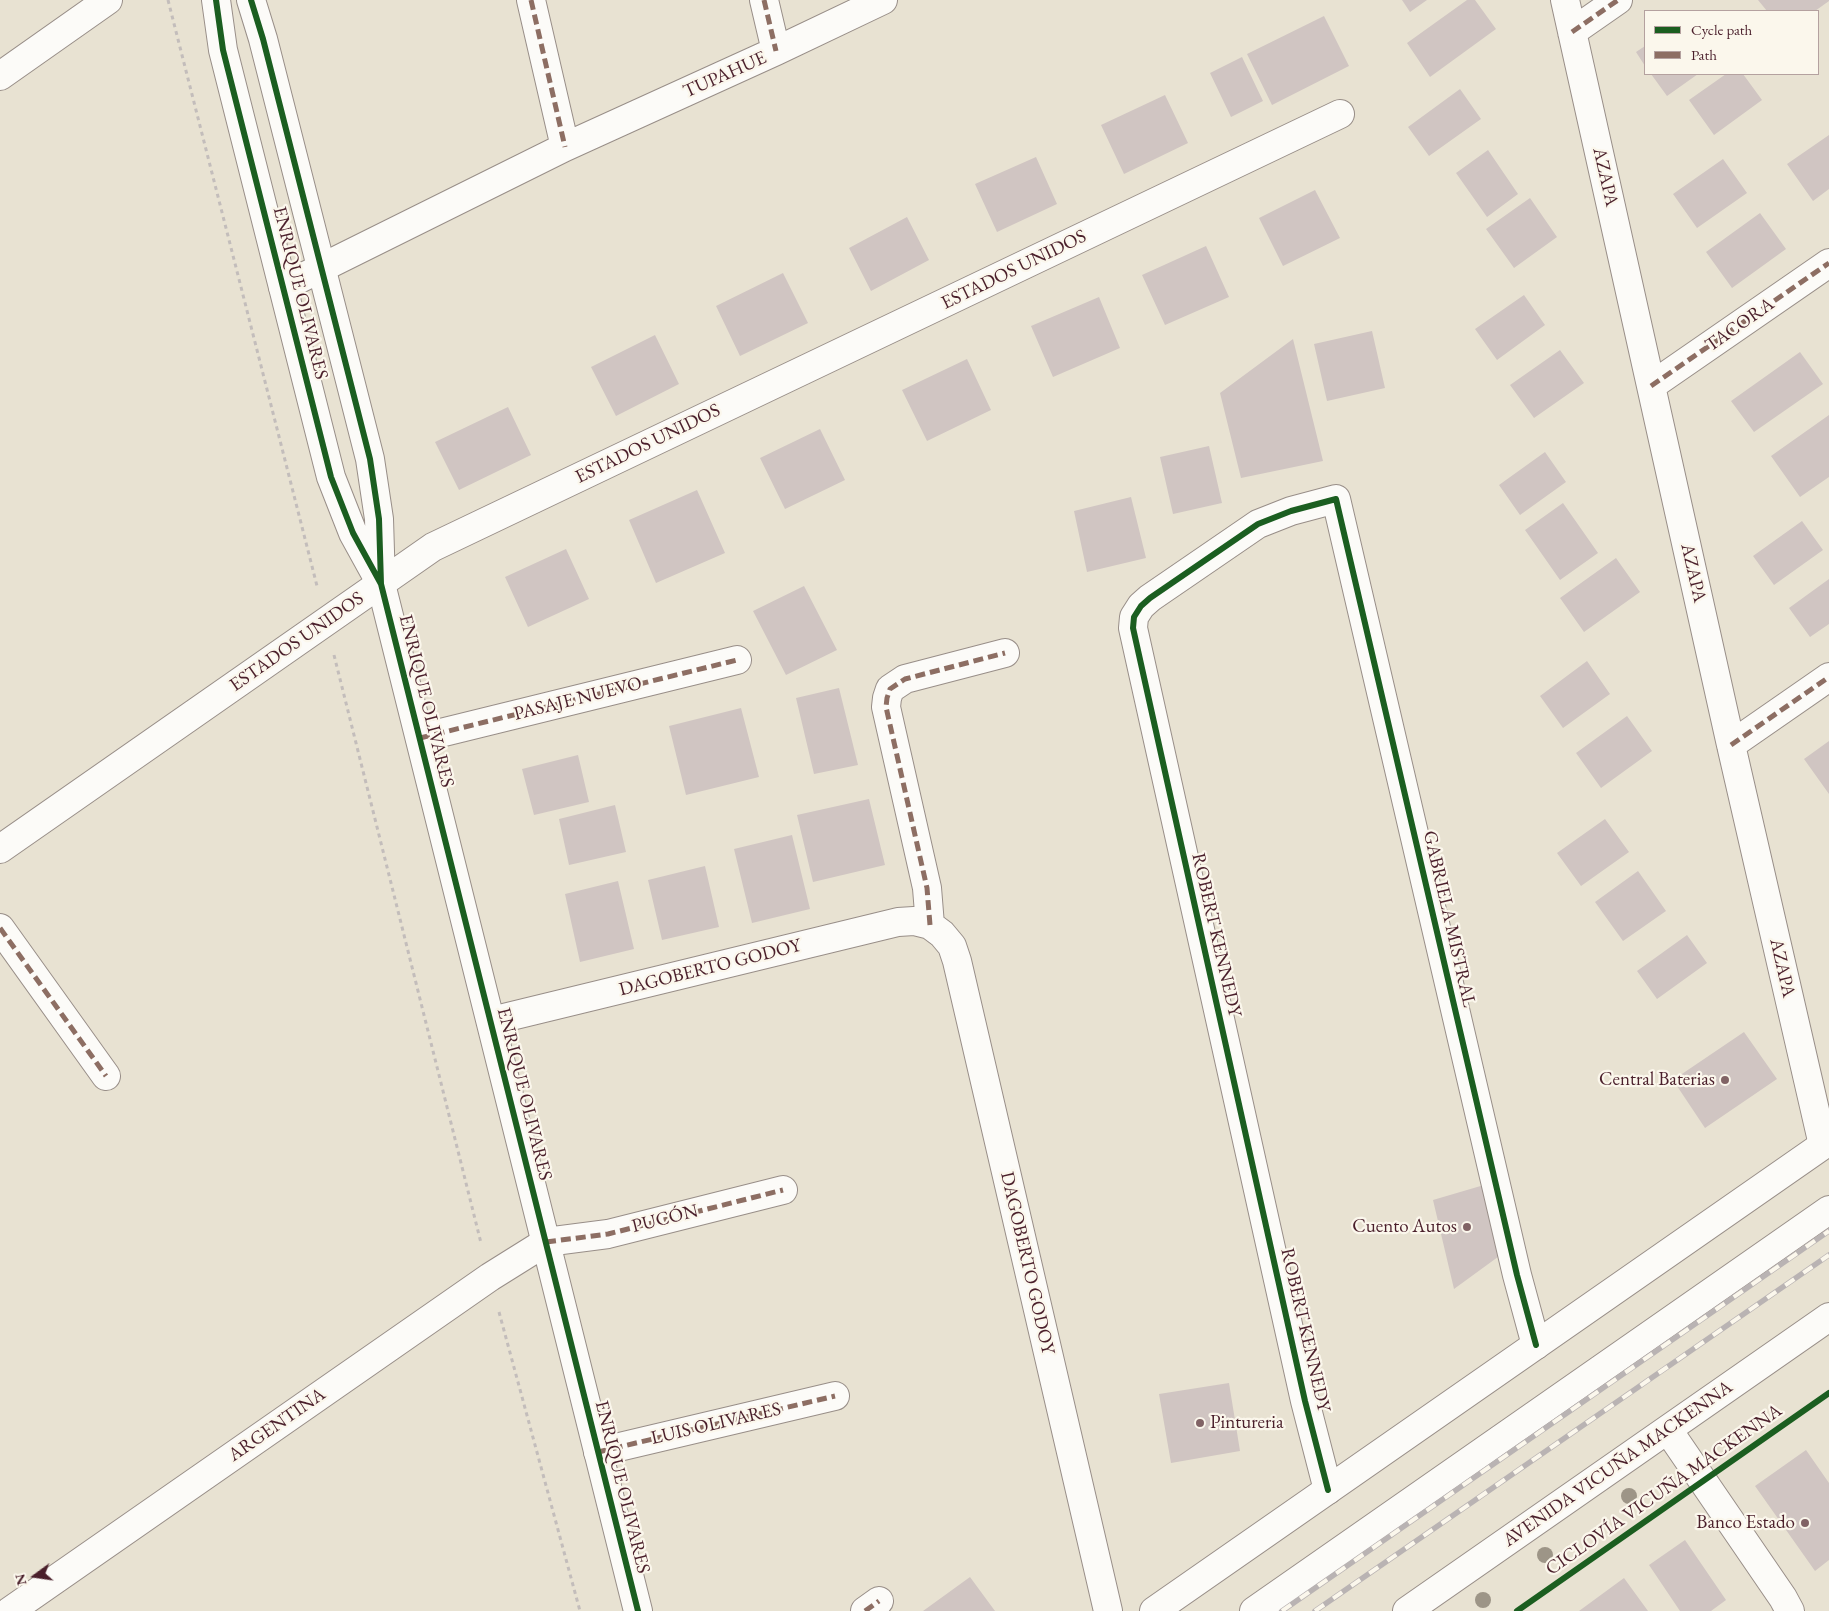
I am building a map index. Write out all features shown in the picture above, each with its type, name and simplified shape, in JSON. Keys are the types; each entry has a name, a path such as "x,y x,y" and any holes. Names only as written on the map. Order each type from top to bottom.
{"street":[{"path":"0,76 108,0"},
{"name":"ENRIQUE OLIVARES","path":"216,0 223,50 334,487 353,533 381,584"},
{"name":"ENRIQUE OLIVARES","path":"251,0 263,39 370,459 380,519 381,584 638,1611"},
{"path":"531,0 566,147"},
{"path":"764,0 776,51"},
{"name":"TUPAHUE","path":"283,287 566,147 883,0"},
{"name":"AZAPA","path":"1565,0 1731,746 1826,1143"},
{"path":"1572,32 1618,0"},
{"name":"ESTADOS UNIDOS","path":"0,849 439,544 1340,114"},
{"name":"TACORA","path":"1652,386 1829,263"},
{"name":"GABRIELA MISTRAL","path":"1336,499 1517,1275 1536,1345"},
{"name":"ROBERT KENNEDY","path":"1328,1490 1303,1391 1133,628 1134,617 1140,606 1252,528 1291,511 1336,499"},
{"path":"930,925 927,888 886,707 887,698 890,689 905,679 1005,653"},
{"name":"PASAJE NUEVO","path":"420,738 737,660"},
{"path":"1731,746 1829,677"},
{"name":"DAGOBERTO GODOY","path":"491,1021 898,922 914,920 930,925 942,934 952,946 957,961 1108,1611"},
{"path":"0,928 106,1076"},
{"path":"1154,1611 1826,1143"},
{"name":"PUCÓN","path":"546,1242 608,1234 783,1190"},
{"path":"1254,1611 1829,1210"},
{"name":"ARGENTINA","path":"10,1611 490,1276 546,1242"},
{"name":"AVENIDA VICUÑA MACKENNA","path":"1407,1611 1829,1317"},
{"name":"LUIS OLIVARES","path":"598,1452 835,1396"},
{"path":"1668,1430 1790,1611"}],"path":[{"path":"168,0 490,1276 580,1611"}],"building":[{"path":"1402,0 1427,0 1410,12"},
{"path":"1467,0 1475,0 1496,29 1430,77 1407,43"},
{"path":"1758,0 1829,0 1816,10 1766,10"},
{"path":"1324,16 1349,66 1272,105 1247,54"},
{"path":"1644,47 1644,64 1636,52"},
{"path":"1242,57 1263,101 1231,117 1210,73"},
{"path":"1652,75 1697,75 1667,96"},
{"path":"1725,75 1744,75 1762,100 1714,135 1689,100"},
{"path":"1460,89 1481,119 1429,156 1408,127"},
{"path":"1165,95 1188,143 1124,174 1101,125"},
{"path":"1829,135 1829,189 1813,201 1787,164"},
{"path":"1488,150 1518,194 1487,217 1456,173"},
{"path":"1036,157 1057,204 997,232 975,184"},
{"path":"1723,159 1747,193 1697,228 1673,194"},
{"path":"1315,190 1340,238 1283,266 1259,218"},
{"path":"1530,198 1557,237 1514,268 1486,229"},
{"path":"1760,213 1786,249 1732,288 1706,252"},
{"path":"907,217 929,260 871,291 849,248"},
{"path":"1206,246 1229,297 1165,325 1142,275"},
{"path":"783,273 808,323 740,356 716,306"},
{"path":"1524,295 1545,325 1497,360 1475,329"},
{"path":"1099,297 1120,348 1053,377 1031,326"},
{"path":"1372,331 1385,388 1327,401 1314,344"},
{"path":"655,335 679,384 616,416 591,367"},
{"path":"1293,339 1323,461 1241,478 1220,393"},
{"path":"1560,350 1584,383 1534,418 1510,385"},
{"path":"1800,352 1823,384 1754,432 1731,401"},
{"path":"967,359 991,410 927,441 902,390"},
{"path":"508,407 531,455 459,490 435,442"},
{"path":"1829,415 1829,477 1800,497 1771,456"},
{"path":"820,429 845,480 785,509 760,458"},
{"path":"1209,446 1222,503 1173,514 1160,457"},
{"path":"1545,452 1566,482 1520,515 1499,485"},
{"path":"697,490 725,553 656,583 629,520"},
{"path":"1131,497 1146,558 1087,572 1074,511"},
{"path":"1563,503 1598,553 1560,580 1525,530"},
{"path":"1802,521 1823,550 1774,585 1753,556"},
{"path":"566,549 589,599 528,627 505,577"},
{"path":"1616,558 1640,592 1584,632 1560,598"},
{"path":"1829,579 1829,624 1810,637 1789,608"},
{"path":"804,586 837,650 786,675 753,611"},
{"path":"1587,661 1610,694 1563,728 1540,696"},
{"path":"839,688 858,765 814,774 796,698"},
{"path":"741,708 759,777 686,795 669,726"},
{"path":"1627,716 1652,751 1601,788 1576,753"},
{"path":"1829,741 1829,794 1804,759"},
{"path":"578,755 589,802 534,815 522,769"},
{"path":"869,799 885,865 813,882 797,815"},
{"path":"615,805 626,852 569,865 559,819"},
{"path":"1605,819 1629,852 1581,886 1557,853"},
{"path":"792,835 810,909 752,923 734,849"},
{"path":"705,866 719,927 662,940 648,880"},
{"path":"1638,871 1666,911 1623,941 1595,902"},
{"path":"618,881 634,949 580,962 565,894"},
{"path":"1687,935 1707,963 1657,999 1637,971"},
{"name":"Central Baterias","path":"1744,1032 1777,1079 1705,1128 1673,1080"},
{"name":"Cuento Autos","path":"1484,1185 1502,1254 1454,1289 1433,1200"},
{"name":"Pintureria","path":"1229,1383 1240,1451 1171,1463 1159,1394"},
{"name":"Banco Estado","path":"1806,1450 1829,1483 1829,1560 1815,1571 1755,1486"},
{"path":"1685,1540 1726,1600 1711,1611 1680,1611 1649,1565"},
{"path":"970,1577 995,1611 923,1611"},
{"path":"1624,1578 1648,1611 1579,1611"}],"railway":[{"path":"1282,1611 1829,1231"},
{"path":"1315,1611 1829,1255"}],"marked path":[{"path":"531,0 565,147"},
{"path":"764,0 776,51"},
{"path":"1572,32 1618,0"},
{"path":"1651,386 1829,263"},
{"path":"930,925 927,888 886,707 887,698 890,689 905,679 1005,653"},
{"path":"420,738 737,660"},
{"path":"1731,745 1829,677"},
{"path":"0,928 106,1076"},
{"path":"546,1242 608,1234 783,1190"},
{"path":"598,1452 835,1396"},
{"path":"865,1611 879,1601"}],"cycle path":[{"path":"216,0 223,50 331,477 353,533 381,584"},
{"path":"251,0 263,39 370,459 379,519 381,584 638,1611"},
{"path":"1328,1490 1305,1401 1133,628 1134,617 1141,606 1150,598 1258,524 1291,511 1336,499 1517,1275 1536,1345"},
{"name":"CICLOVÍA VICUÑA MACKENNA","path":"1517,1611 1829,1393"}],"place":[{"name":"Central Baterias","path":"1725,1080"},
{"name":"Cuento Autos","path":"1467,1227"},
{"name":"Pintureria","path":"1200,1423"},
{"name":"Banco Estado","path":"1805,1523"}]}
